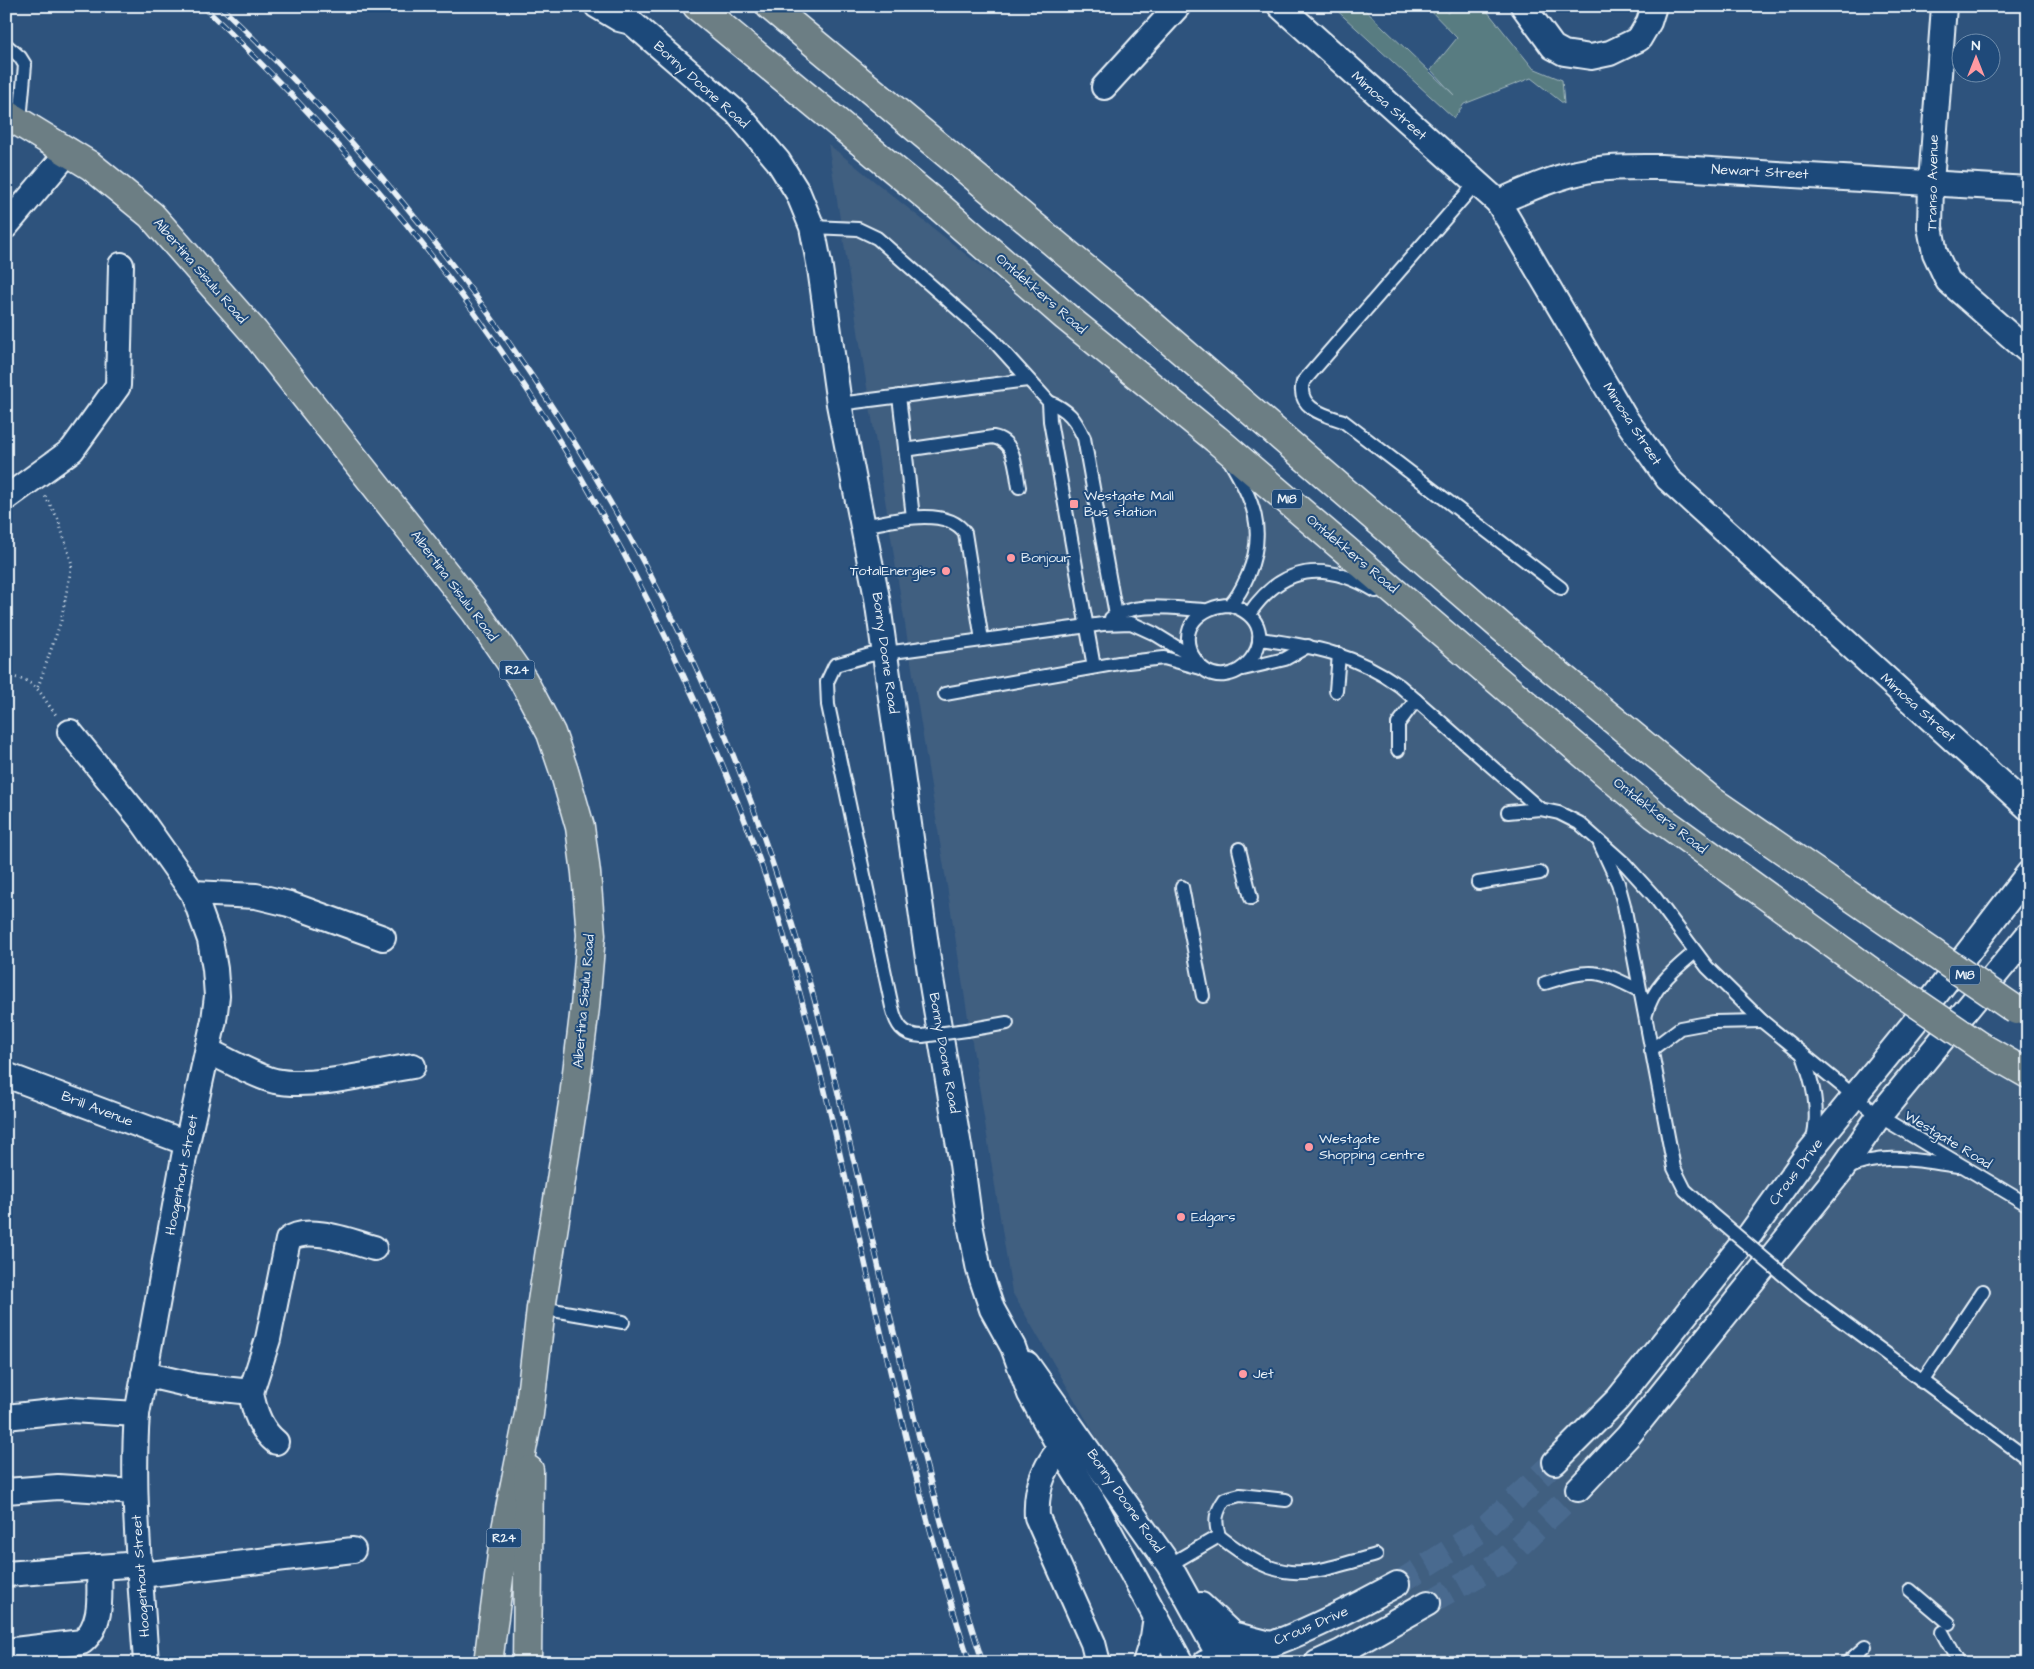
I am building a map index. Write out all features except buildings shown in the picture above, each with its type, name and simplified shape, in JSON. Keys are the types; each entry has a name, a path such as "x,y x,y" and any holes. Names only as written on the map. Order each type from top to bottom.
{"main road":[{"name":"Ontdekkers Road","path":"697,6 943,210 1066,316 1216,439 1655,816 1884,981 1981,1047 2028,1074"},
{"name":"M18","path":"770,6 1131,307 1513,637 1697,788 2022,1013"},
{"name":"Albertina Sisulu Road","path":"13,117 69,151 151,214 254,332 475,611 524,680 551,733 580,827 591,936 574,1097 541,1308 529,1414 504,1539 488,1663"},
{"name":"Albertina Sisulu Road","path":"527,1663 530,1515 529,1414"}],"street":[{"name":"Bonny Doone Road","path":"597,6 619,19 627,14 737,113 778,161 798,194 812,227 820,268 839,404 878,598 884,653 928,963 979,1270 992,1309 1013,1347 1030,1394 1060,1448 1093,1501 1181,1663"},
{"path":"1104,87 1178,6"},
{"name":"Mimosa Street","path":"1280,6 1498,202 1624,418 1668,479 2028,808"},
{"path":"1523,6 1553,47 1564,54 1591,57 1610,54 1639,39 1649,22 1654,6"},
{"name":"Transo Avenue","path":"1944,6 1931,183 1930,227 1935,253 1948,281 2028,351"},
{"path":"6,226 69,151"},
{"name":"Newart Street","path":"1498,202 1578,172 1613,167 1661,167 2028,189"},
{"path":"6,498 72,450 118,386 121,264"},
{"name":"Hoogenhout Street","path":"70,732 154,837 193,893 210,940 215,969 217,996 208,1051 187,1144 137,1414 134,1447 135,1492 146,1663"},
{"name":"Crous Drive","path":"1555,1462 1618,1399 1751,1232 1810,1151 1855,1097 2028,874"},
{"path":"193,893 256,896 289,904 383,938"},
{"path":"1578,1490 1628,1436 1840,1172 1879,1116 2028,935"},
{"path":"208,1051 264,1078 291,1083 320,1081 413,1066"},
{"name":"Brill Avenue","path":"6,1075 187,1144"},
{"path":"276,1442 264,1429 253,1405 251,1392 268,1338 288,1240 301,1234 322,1234 374,1248"},
{"name":"Bonny Doone Road","path":"1013,1347 1041,1381 1184,1588 1216,1660"},
{"path":"144,1374 195,1386 251,1392"},
{"path":"6,1417 71,1410 137,1414"},
{"path":"1077,1432 1060,1448 1040,1482 1036,1497 1037,1517 1093,1643 1098,1663"},
{"path":"6,1491 58,1487 135,1492"},
{"path":"1124,1558 1154,1543"},
{"path":"6,1574 100,1567 140,1570 353,1550"},
{"path":"6,1652 59,1647 82,1642 91,1635 96,1625 99,1604 100,1567"},
{"name":"Crous Drive","path":"1216,1660 1270,1644 1336,1617 1398,1584"},
{"path":"1184,1588 1222,1627 1232,1634 1270,1644"},
{"path":"1317,1663 1341,1652 1428,1603"},
{"path":"1145,1663 1153,1637 1156,1617"}],"lane":[{"path":"6,46 20,56 25,65 13,117"},
{"path":"1476,183 1303,382 1303,400 1306,404 1325,415 1344,420 1561,588"},
{"path":"812,227 858,229 878,238 992,339 1049,402 1063,407 1076,422 1084,438 1116,615"},
{"path":"839,404 1028,380"},
{"path":"899,396 913,517"},
{"path":"1049,402 1050,421 1094,667"},
{"path":"905,450 994,437 1003,439 1009,444 1019,487"},
{"path":"1216,439 1246,488 1257,517 1258,537 1254,559 1239,596 1230,605"},
{"path":"863,526 913,517 951,521 961,527 965,533 982,640"},
{"path":"1249,614 1261,597 1276,583 1308,571 1341,573 1358,580 1436,626"},
{"path":"1194,658 1190,648 1190,632 1196,617 1204,610 1217,605 1230,605 1240,608 1249,614 1257,626 1259,639 1257,651 1252,661 1243,669"},
{"path":"1103,624 1116,615 1142,608 1204,610"},
{"path":"1007,1023 922,1036 906,1033 896,1022 828,705 827,682 836,665 845,661 884,653 1088,625 1131,624 1155,634 1194,658 1204,668"},
{"path":"1259,639 1308,646 1339,654 1376,669 1416,700 1540,809"},
{"path":"945,694 1094,667 1164,658 1204,668 1216,674 1230,674 1285,659 1308,646"},
{"path":"1336,691 1339,654"},
{"path":"1398,750 1398,724 1416,700"},
{"path":"1508,812 1540,809"},
{"name":"Westgate Road","path":"1540,809 1559,814 1579,823 1598,838 1654,896 1707,967 1762,1021 1803,1055 1879,1116 2028,1205"},
{"path":"1598,838 1618,884 1674,1168 1685,1190 1807,1295 2028,1459"},
{"path":"1239,849 1250,898"},
{"path":"1478,883 1540,873"},
{"path":"1182,887 1203,996"},
{"path":"1645,1017 1659,986 1668,975 1695,952"},
{"path":"1545,983 1570,976 1602,973 1640,991"},
{"path":"1651,1050 1680,1028 1713,1022 1762,1021"},
{"path":"1803,1055 1812,1081 1817,1107 1817,1122 1810,1151"},
{"path":"1840,1172 1869,1159 1886,1157 1963,1167"},
{"path":"1922,1382 1984,1291"},
{"path":"541,1308 624,1322"},
{"path":"1286,1500 1240,1495 1225,1499 1216,1510 1216,1524 1219,1536 1245,1556 1270,1569 1294,1573 1322,1571 1376,1555"},
{"path":"1169,1565 1219,1536"},
{"path":"1910,1590 1945,1628 1959,1663"},
{"path":"1847,1663 1865,1647"}],"path":[{"path":"35,478 58,519 72,564 60,621 38,687"},
{"path":"6,676 22,677 38,687 46,703 70,732"}],"shaded area":[{"name":"Westgate Shopping centre","path":"828,144 1916,1015 2028,1082 2028,1663 1219,1663 1184,1588 1012,1292"}],"green space":[{"path":"1332,6 1361,6 1454,95 1431,70 1457,38 1426,6 1442,6 1447,13 1460,6 1483,6 1533,68 1562,80 1564,104 1531,78 1464,104 1454,118"}],"tunnel":[{"path":"1397,1584 1481,1531 1555,1462"},
{"path":"1428,1603 1502,1562 1578,1489"}],"railway":[{"path":"203,6 248,50 356,165 425,248 471,308 514,370 594,499 630,566 696,703 750,833 777,912 827,1099 916,1477 941,1570 970,1663"},
{"path":"220,6 291,77 359,151 423,228 484,308 541,390 594,475 644,563 689,652 723,729 753,807 812,991 825,1038 897,1348 929,1475 983,1663"}],"place":[{"name":"Westgate Mall Bus station","path":"1074,504"},
{"name":"Bonjour","path":"1011,558"},
{"name":"TotalEnergies","path":"946,571"},
{"name":"Westgate Shopping centre","path":"1309,1147"},
{"name":"Edgars","path":"1181,1217"},
{"name":"Jet","path":"1243,1374"}]}
